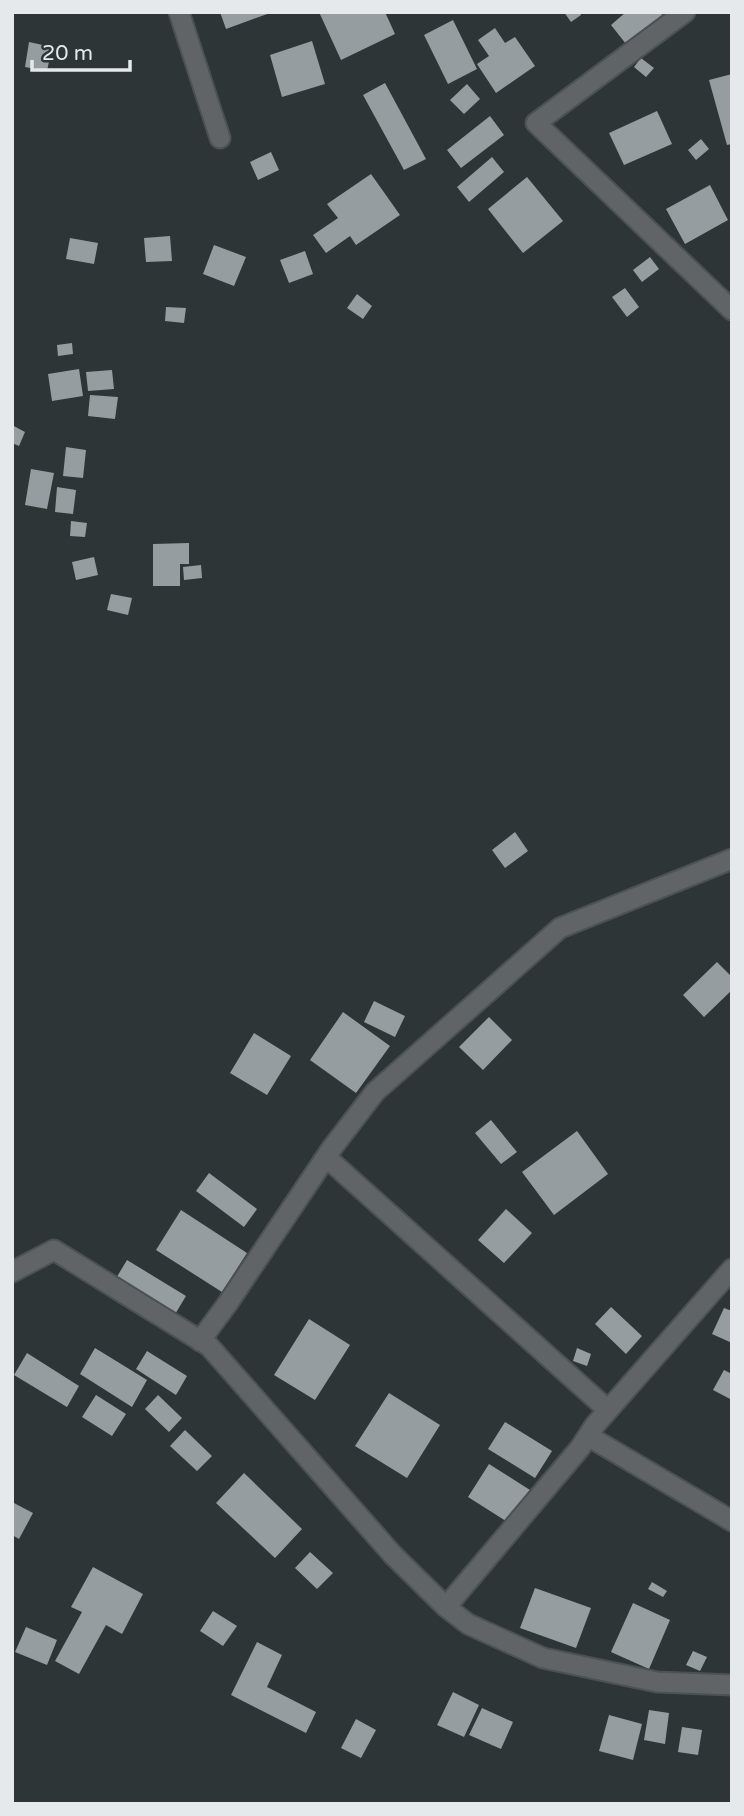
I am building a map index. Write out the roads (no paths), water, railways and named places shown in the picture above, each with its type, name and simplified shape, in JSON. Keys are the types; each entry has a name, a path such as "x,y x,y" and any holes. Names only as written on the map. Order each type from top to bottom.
{"street":[{"path":"179,12 220,138"},
{"path":"685,12 536,123 732,310"},
{"path":"200,1341 326,1157 375,1092 560,928 732,859"},
{"path":"326,1157 608,1410"},
{"path":"12,1272 54,1251 208,1346 393,1555 446,1607 468,1624 543,1658 657,1682 732,1685"},
{"path":"446,1607 608,1410 732,1269"},
{"path":"588,1436 732,1521"}]}
